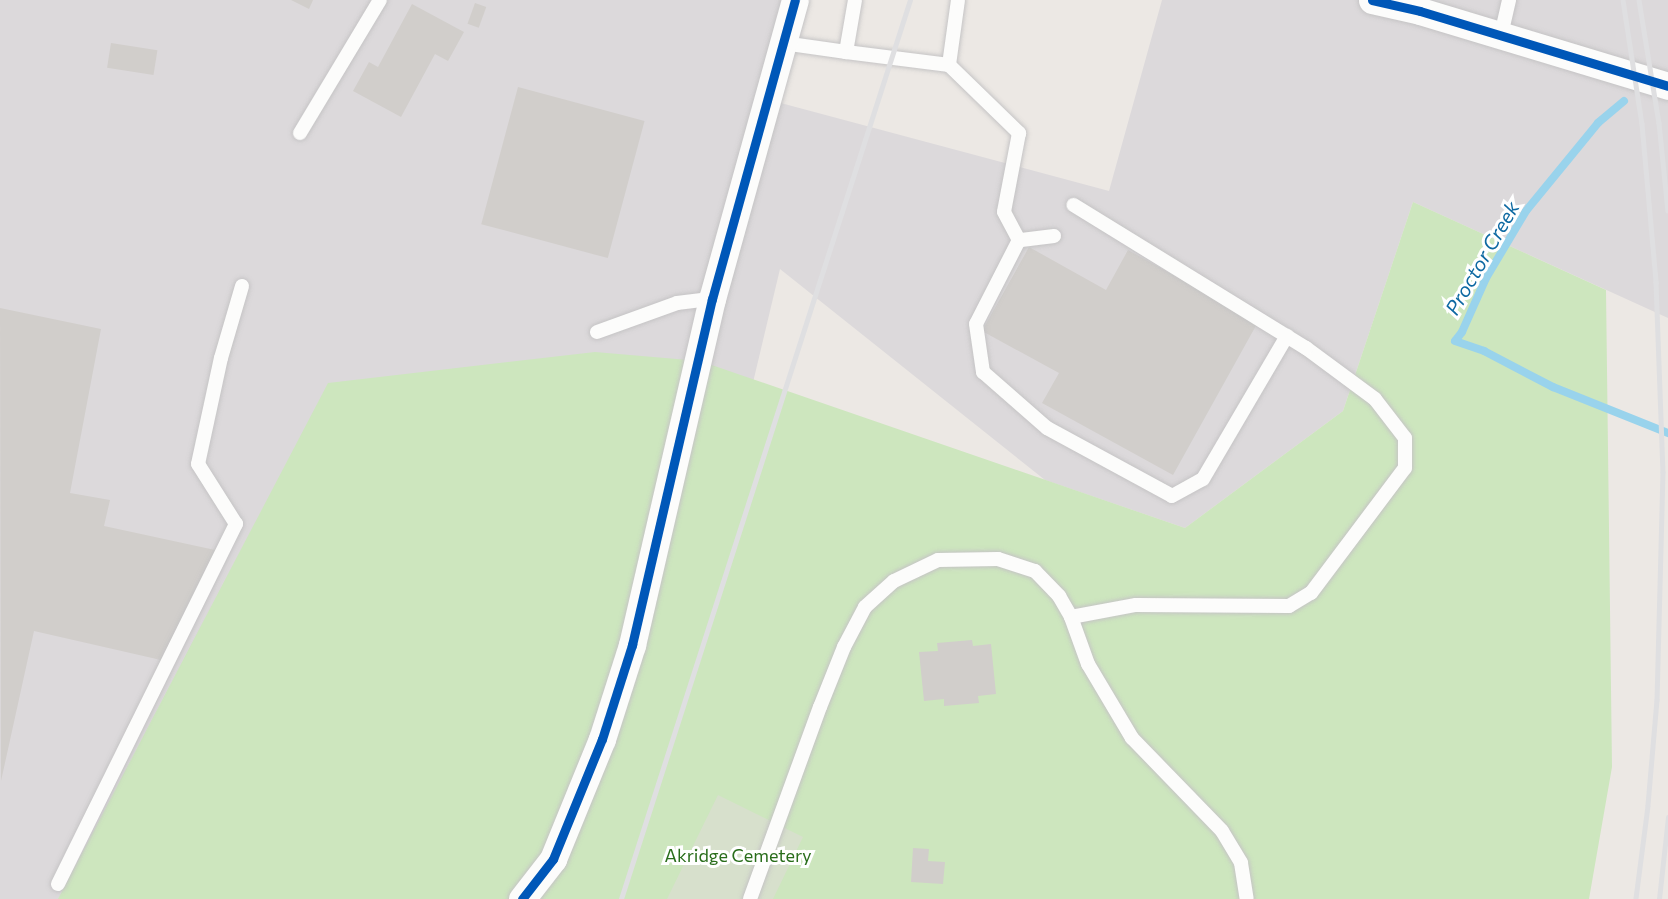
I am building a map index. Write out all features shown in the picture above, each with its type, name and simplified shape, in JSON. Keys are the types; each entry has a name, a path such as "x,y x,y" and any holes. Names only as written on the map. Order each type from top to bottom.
{"street":[{"path":"1372,0 1420,10 1668,86"},
{"path":"522,899 554,859 602,739 633,645 712,299 789,22"}],"lane":[{"path":"300,133 381,0"},
{"path":"846,52 855,0"},
{"path":"949,65 958,0"},
{"path":"1502,35 1509,0"},
{"path":"789,22 846,52 949,65 1019,133 1004,212 1019,240"},
{"path":"1071,617 1136,605 1289,606 1311,593 1405,468 1405,438 1376,399 1287,336 1074,205"},
{"path":"1019,240 1054,236"},
{"path":"1019,240 976,324 983,372 1047,428 1172,496 1203,479 1287,336"},
{"path":"58,884 236,524 198,464 221,358 242,286"},
{"path":"597,332 677,303 712,299"},
{"path":"750,899 844,647 865,607 894,581 938,560 998,560 1035,571 1059,596 1071,617 1088,664 1132,738 1222,831 1241,863 1247,899"}],"shaded area":[{"path":"0,0 785,0 762,98 1109,191 1162,0 1668,0 1668,318 1413,202 1343,411 1185,528 1045,480 780,269 745,416 111,899 0,899"}],"green space":[{"path":"1413,202 1606,290 1612,767 1589,899 58,899 328,383 595,352 700,361 1185,528 1343,411"},
{"name":"Akridge Cemetery","path":"718,795 803,837 773,899 667,899"}],"building":[{"path":"291,0 313,0 309,9"},
{"path":"475,3 486,7 479,28 467,24"},
{"path":"412,4 464,32 448,61 435,54 401,117 353,91 369,62 378,67"},
{"path":"111,43 157,50 154,75 107,68"},
{"path":"518,87 645,121 608,258 481,224"},
{"path":"1029,247 1106,290 1128,250 1258,322 1173,475 1042,403 1059,373 982,331"},
{"path":"0,308 101,329 70,493 110,500 104,526 215,550 161,660 34,631 1,781"},
{"path":"972,640 973,646 991,644 996,694 978,696 979,703 944,706 944,699 924,701 919,652 938,651 937,643"},
{"path":"913,848 929,849 928,861 945,862 943,884 911,882"}],"waterway":[{"name":"Proctor Creek","path":"1624,101 1598,123 1526,211 1486,278 1462,332 1455,341 1484,351 1553,387 1668,433"}],"railway":[{"path":"621,899 910,0"},
{"path":"1623,0 1642,124 1656,282 1663,472 1657,700 1648,806 1636,899"},
{"path":"1639,0 1659,123 1668,211"},
{"path":"1659,899 1668,817"}],"cycle path":[{"path":"522,899 553,859 602,739 632,645 712,299 795,0"},
{"path":"1372,0 1420,11 1668,86"}]}
